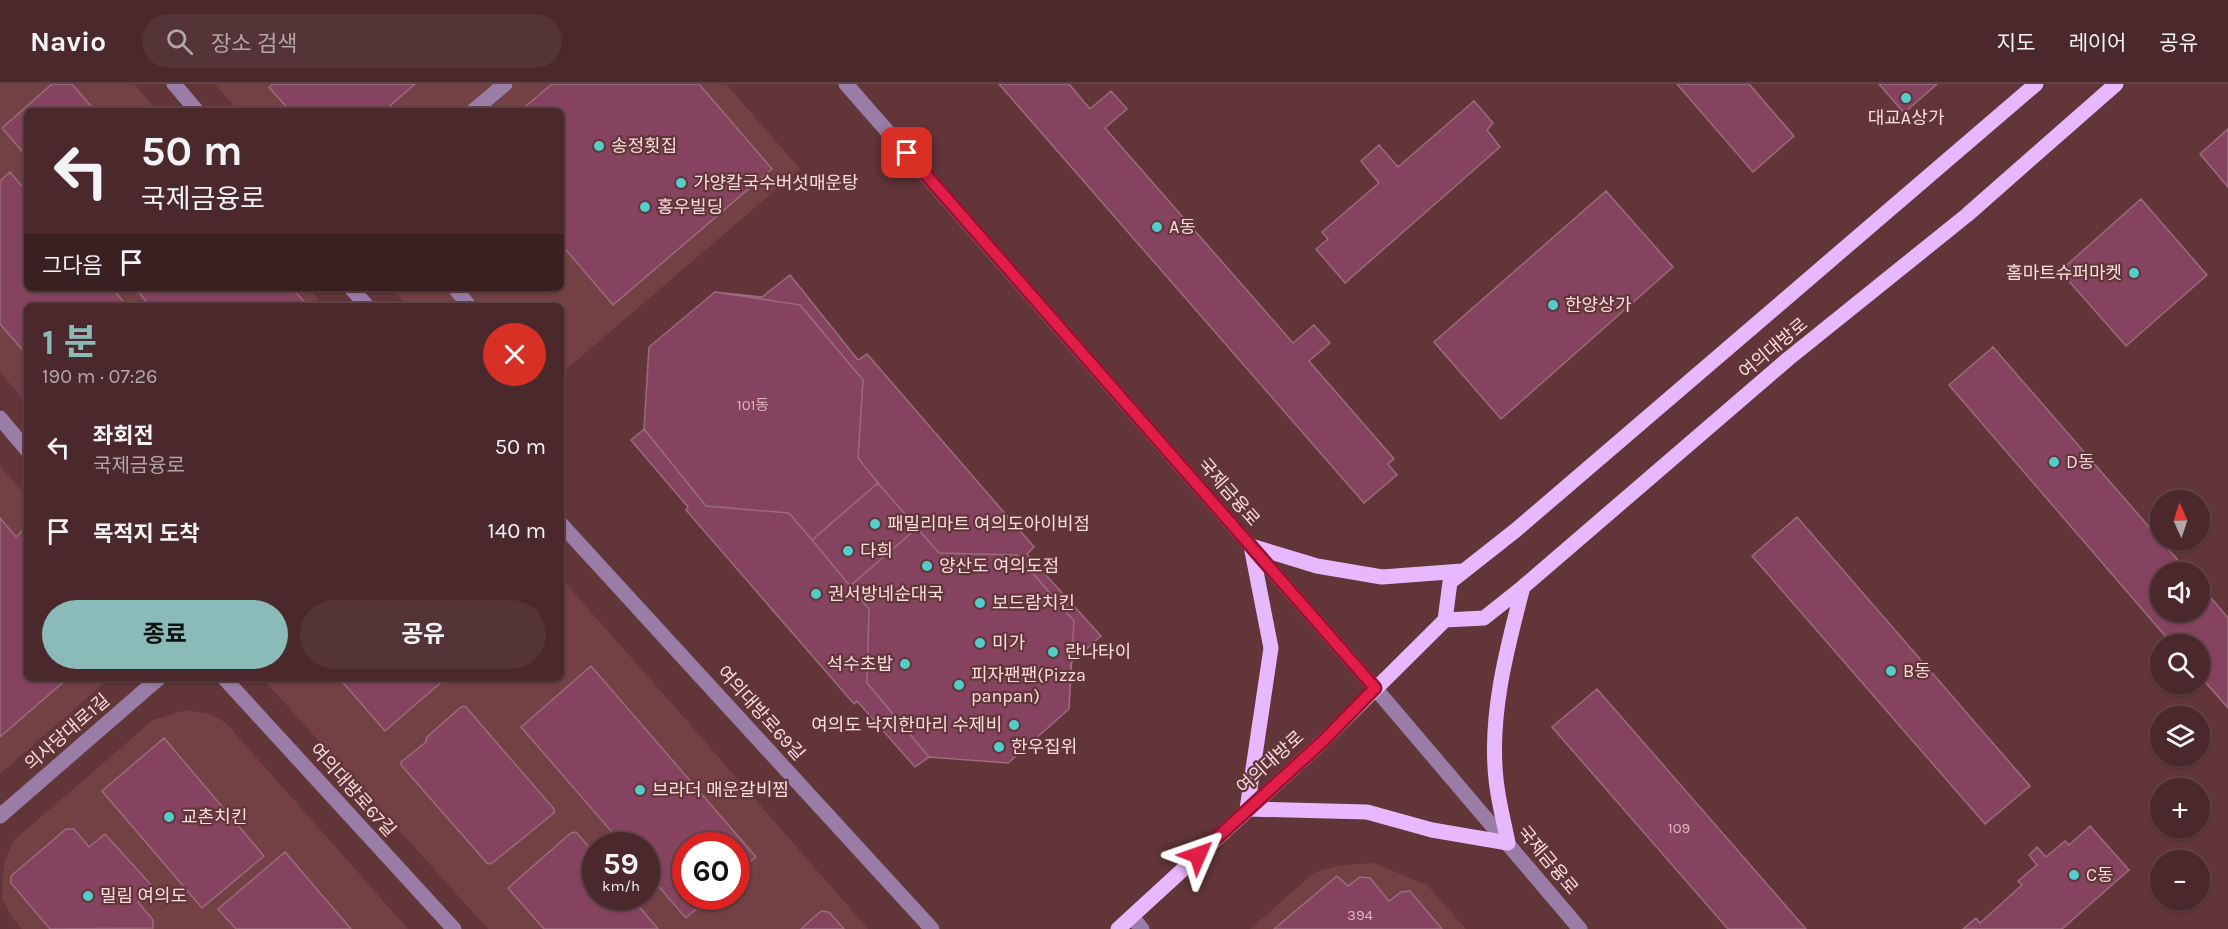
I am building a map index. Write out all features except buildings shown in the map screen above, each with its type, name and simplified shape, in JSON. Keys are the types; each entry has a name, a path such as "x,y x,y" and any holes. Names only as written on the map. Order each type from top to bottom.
{"main road":[{"name":"여의대방로","path":"1118,929 1323,741 1445,620 1450,582 1516,530 2036,84"},
{"name":"여의대방로","path":"1445,620 1484,618 1523,587 1788,359 1967,215 2116,84"},
{"path":"1462,571 1382,577 1317,566 1251,546 1271,648 1247,809 1366,812 1432,830 1508,843 1496,778 1496,725 1505,656 1523,587"}],"street":[{"path":"174,84 194,108"},
{"path":"477,108 505,84"},
{"name":"국제금융로","path":"846,84 1375,688 1580,929"},
{"path":"354,291 364,303"},
{"path":"457,291 467,303"},
{"path":"0,418 24,446"},
{"name":"여의대방로69길","path":"564,527 932,929"},
{"name":"의사당대로1길","path":"0,816 156,681"},
{"name":"여의대방로67길","path":"227,681 453,929"},
{"path":"1132,917 1142,929"}],"shaded area":[{"path":"0,84 134,84 154,108 24,108 24,291 312,291 322,303 24,303 24,400 0,372"},
{"name":"홍우빌딩","path":"215,84 726,84 800,169 564,371 564,303 404,303 394,291 564,291 564,108 235,108"},
{"path":"0,466 24,494 24,681 107,681 0,774"},
{"path":"564,581 868,929 488,929 265,681 564,681"},
{"path":"186,710 210,714 226,723 408,929 22,929 11,916 2,897 4,863 13,841 153,720"},
{"path":"1374,863 1427,885 1466,929 1250,929 1315,872 1341,865"}],"place":[{"name":"대교A상가","path":"1906,98"},
{"name":"송정횟집","path":"599,146"},
{"name":"가양칼국수버섯매운탕","path":"681,183"},
{"name":"홍우빌딩","path":"645,207"},
{"name":"A동","path":"1157,227"},
{"name":"홈마트슈퍼마켓","path":"2134,273"},
{"name":"한양상가","path":"1553,305"},
{"name":"D동","path":"2054,462"},
{"name":"패밀리마트 여의도아이비점","path":"875,524"},
{"name":"다희","path":"848,551"},
{"name":"양산도 여의도점","path":"927,566"},
{"name":"권서방네순대국","path":"816,594"},
{"name":"보드람치킨","path":"980,603"},
{"name":"미가","path":"980,643"},
{"name":"란나타이","path":"1053,652"},
{"name":"석수초밥","path":"905,664"},
{"name":"B동","path":"1891,671"},
{"name":"피자팬팬(Pizza panpan)","path":"959,685"},
{"name":"여의도 낙지한마리 수제비","path":"1014,725"},
{"name":"한우집위","path":"999,747"},
{"name":"브라더 매운갈비찜","path":"640,790"},
{"name":"교촌치킨","path":"169,817"},
{"name":"C동","path":"2074,875"},
{"name":"밀림 여의도","path":"88,896"}],"route":[{"path":"907,153 1375,688 1323,741 1198,855"}]}
